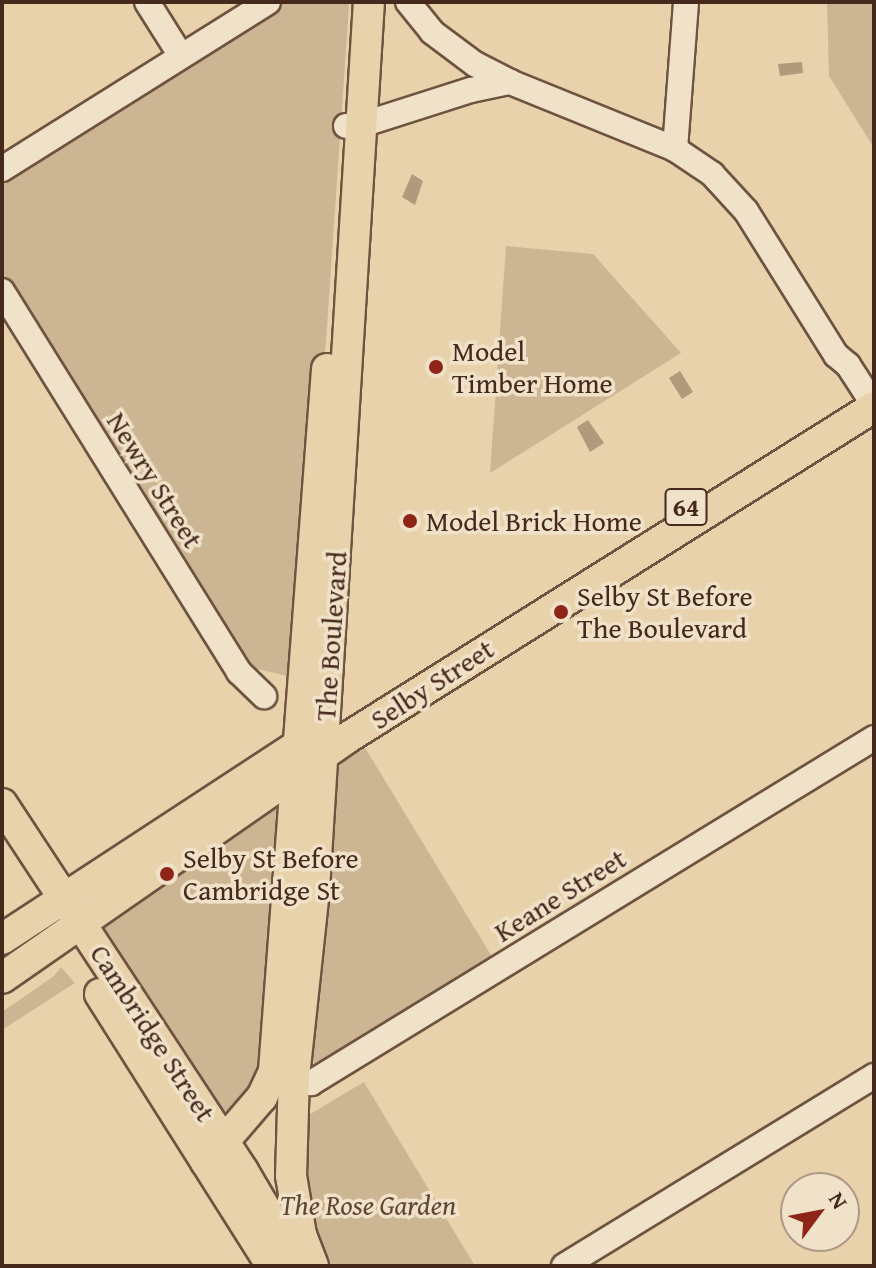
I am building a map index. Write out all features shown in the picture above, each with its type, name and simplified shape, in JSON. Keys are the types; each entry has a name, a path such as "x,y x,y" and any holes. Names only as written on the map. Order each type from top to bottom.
{"main road":[{"name":"The Boulevard","path":"353,2 358,125"},
{"name":"The Boulevard","path":"313,1266 301,1235 291,1176 284,1074 283,975 310,751 369,2"},
{"name":"Selby Street","path":"2,939 868,404"},
{"name":"Selby Street","path":"2,978 72,930 310,751"},
{"name":"Cambridge Street","path":"2,804 72,930 215,1151 299,1266"},
{"name":"Cambridge Street","path":"2,836 56,904"},
{"name":"The Boulevard","path":"215,1151 284,1074"},
{"name":"Cambridge Street","path":"215,1151 272,1266"}],"street":[{"path":"147,2 181,56"},
{"path":"2,169 268,2"},
{"path":"408,2 432,32 453,49 510,82 675,149 712,174 746,211 836,355 839,371 868,404"},
{"path":"675,149 686,2"},
{"path":"358,125 471,90 510,82"},
{"name":"Newry Street","path":"2,291 239,672 264,696"},
{"name":"Keane Street","path":"284,1074 311,1083 874,738"},
{"path":"564,1266 874,1076"}],"green space":[{"path":"283,2 348,2 349,6 326,341 292,677 249,667 2,271 2,178"},
{"path":"827,2 874,2 874,148 829,76"},
{"path":"506,246 593,254 681,353 490,473"},
{"path":"364,746 494,960 330,1059 314,1063 310,1062 335,788 340,763"},
{"path":"268,806 281,813 274,1032 256,1087 233,1111 221,1110 100,928 103,921"},
{"path":"61,967 75,983 2,1030 2,1012 54,976"},
{"name":"The Rose Garden","path":"364,1082 475,1266 325,1266 312,1234 305,1178 307,1116"}],"shaded area":[{"path":"802,62 803,73 780,76 778,64"},
{"path":"412,174 423,181 415,205 402,197"},
{"path":"680,371 693,392 682,399 669,378"},
{"path":"588,420 604,443 590,452 577,427"}],"place":[{"name":"Model Timber Home","path":"436,367"},
{"name":"Model Brick Home","path":"410,521"},
{"name":"Selby St Before The Boulevard","path":"561,612"},
{"name":"Selby St Before Cambridge St","path":"167,874"}]}
